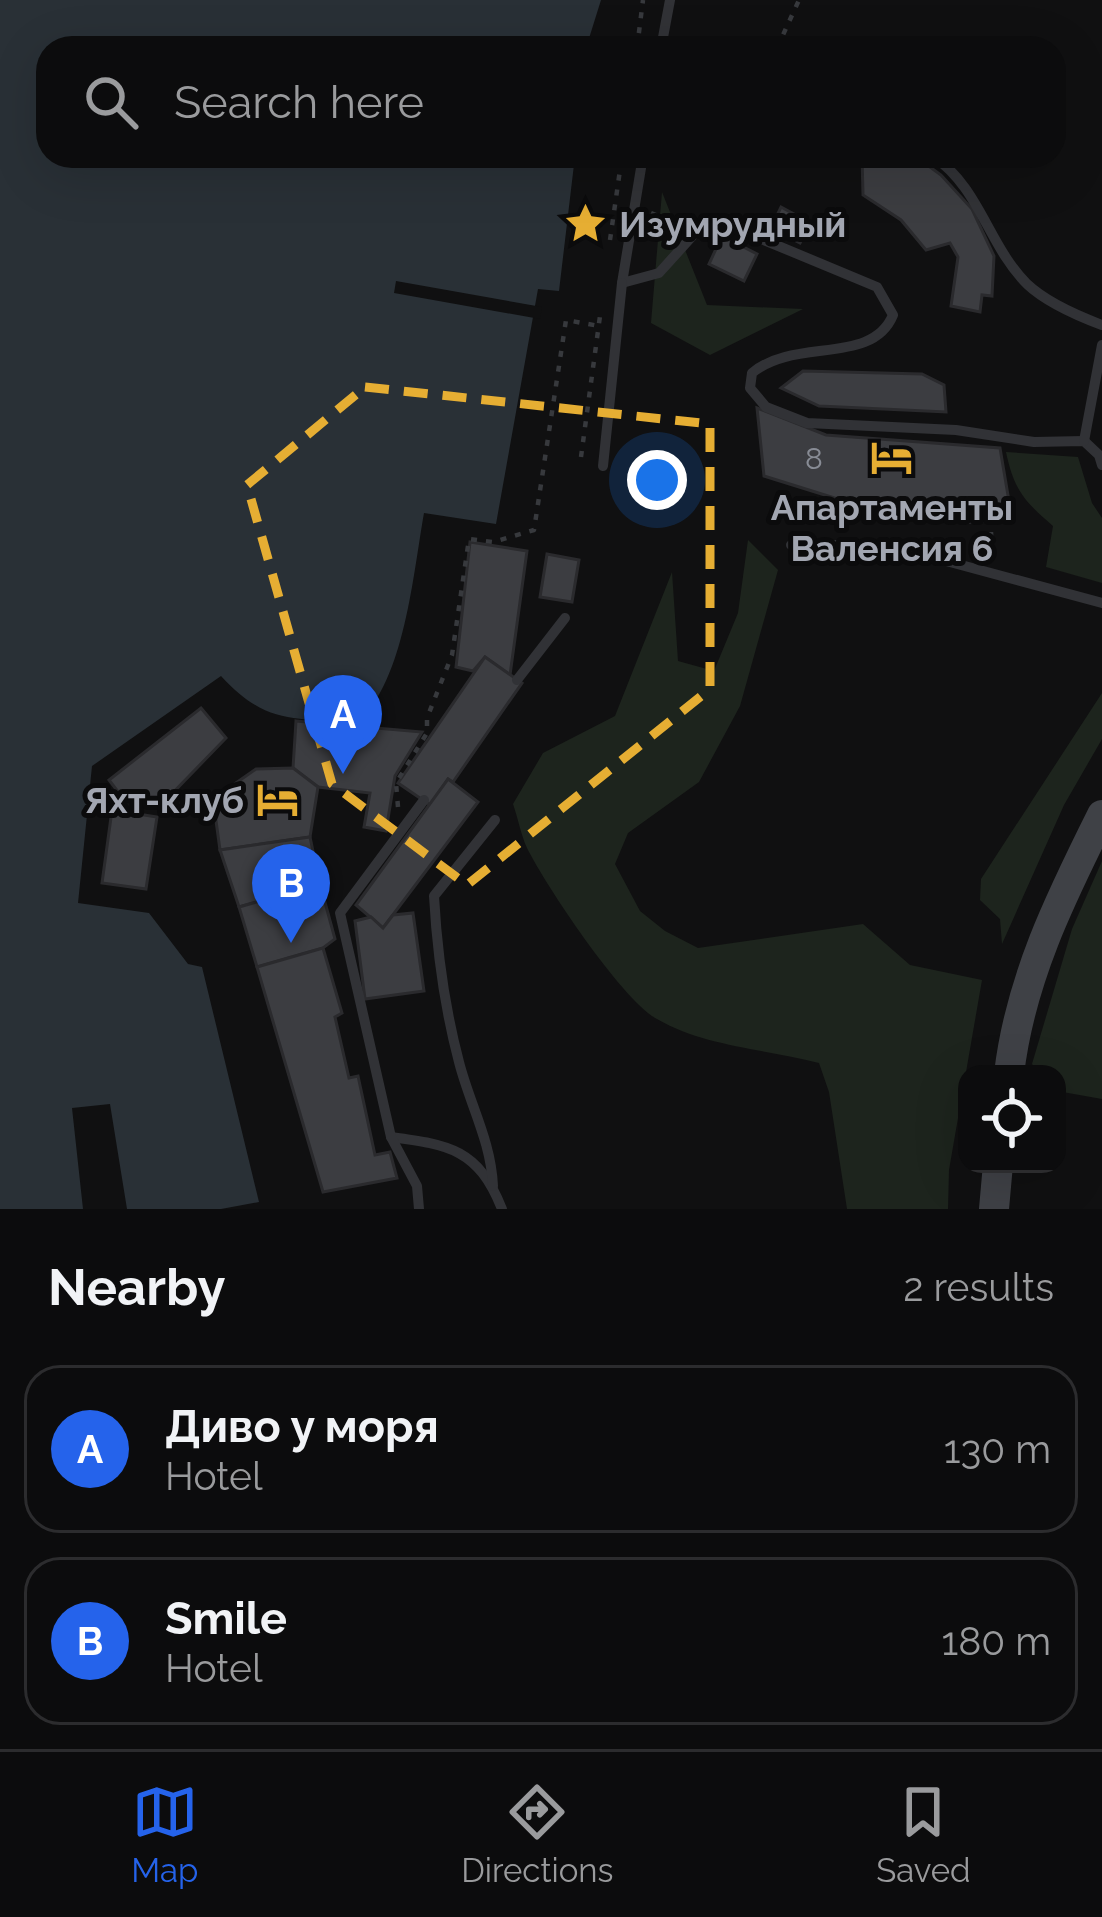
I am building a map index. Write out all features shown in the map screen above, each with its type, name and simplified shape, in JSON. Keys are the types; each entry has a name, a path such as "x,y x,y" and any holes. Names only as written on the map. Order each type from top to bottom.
{"main road":[{"path":"1010,1065 1029,975 1102,814"},
{"path":"994,1209 997,1173"}],"lane":[{"path":"663,36 670,0"},
{"path":"603,466 622,283 641,168"},
{"path":"951,168 1028,285 1102,325"},
{"path":"622,283 659,273 696,232 722,227 747,233 877,287 893,315 874,342 818,348 766,362 752,373 750,388 766,407 807,423 956,430 1034,442 1084,441 1102,465"},
{"path":"1084,441 1102,345"},
{"path":"791,545 887,545 1102,603"},
{"path":"517,680 565,618"},
{"path":"419,1209 417,1186 391,1137 340,913 424,800"},
{"path":"493,1186 491,1156 459,1061 434,896 495,820"},
{"path":"391,1137 455,1149 477,1165 502,1209"}],"path":[{"path":"639,36 644,0"},
{"path":"784,36 800,0"},
{"path":"634,206 696,232"},
{"path":"400,831 396,783 427,734 427,718 452,655 469,538 493,542 534,530 566,320 599,326"},
{"path":"992,532 992,573"}],"highlighted area":[{"path":"365,387 710,424 710,689 467,885 332,784 247,485"}],"shaded area":[{"path":"0,0 601,0 590,36 36,36 36,168 574,168 559,291 538,289 496,524 424,513 397,653 374,703 358,722 299,719 253,704 221,676 92,766 78,903 149,913 188,964 202,967 259,1202 221,1209 127,1209 110,1104 72,1108 83,1209 0,1209"},
{"path":"662,192 707,305 803,309 710,355 651,323"},
{"path":"1006,452 1078,457 1092,503 1102,518 1102,583 1046,567 1053,526 1022,494"},
{"path":"748,540 778,570 740,706 699,782 628,833 615,864 640,911 698,948 863,924 910,965 982,980 967,1065 958,1065 958,1118 948,1209 847,1209 829,1092 819,1063 695,1036 642,1008 567,914 521,832 513,804 543,753 615,716 672,572 678,661 714,671 738,613"},
{"path":"1102,693 1102,739 1064,805 1002,944 1000,919 980,900 981,879"},
{"path":"1102,861 1102,1099 1066,1093 1066,1065 1032,1064 1072,929"}],"pier":[{"path":"396,281 542,307 540,319 394,293"}],"building":[{"path":"862,168 931,168 941,175 972,209 994,256 992,296 982,295 980,312 951,306 958,257 950,243 926,250 901,220 863,195"},
{"path":"781,207 811,223 800,243 771,228"},
{"path":"722,236 757,254 744,281 709,264"},
{"path":"803,371 922,374 944,385 946,412 819,406 781,388"},
{"path":"757,408 826,435 1000,448 1012,519 964,523 960,511 925,513 923,504 876,511 764,476"},
{"path":"470,542 527,551 510,675 485,657 473,671 456,667"},
{"path":"547,554 579,560 572,602 540,597"},
{"path":"485,657 522,683 453,782 448,779 430,805 398,783"},
{"path":"201,708 226,738 160,806 122,797 109,780"},
{"path":"296,721 422,732 395,776 386,831 364,827 370,793 318,787 293,768"},
{"name":"Яхт-клуб","path":"293,768 318,787 310,837 220,850 213,799 256,769"},
{"path":"448,779 478,802 383,928 356,905"},
{"path":"112,810 157,817 146,889 102,883"},
{"path":"310,837 320,884 239,907 220,850"},
{"path":"320,884 335,939 323,948 257,967 239,907"},
{"path":"413,913 424,991 365,999 355,921 371,917 383,928 393,915"},
{"path":"323,948 342,1013 335,1017 349,1078 358,1076 375,1155 390,1152 397,1178 323,1192 257,967"}],"place":[{"name":"Изумрудный","path":"585,224"},
{"name":"Апартаменты Валенсия 6","path":"892,457"},
{"name":"Диво у моря","path":"343,774"},
{"name":"Яхт-клуб","path":"278,800"},
{"name":"Smile","path":"291,943"}]}
